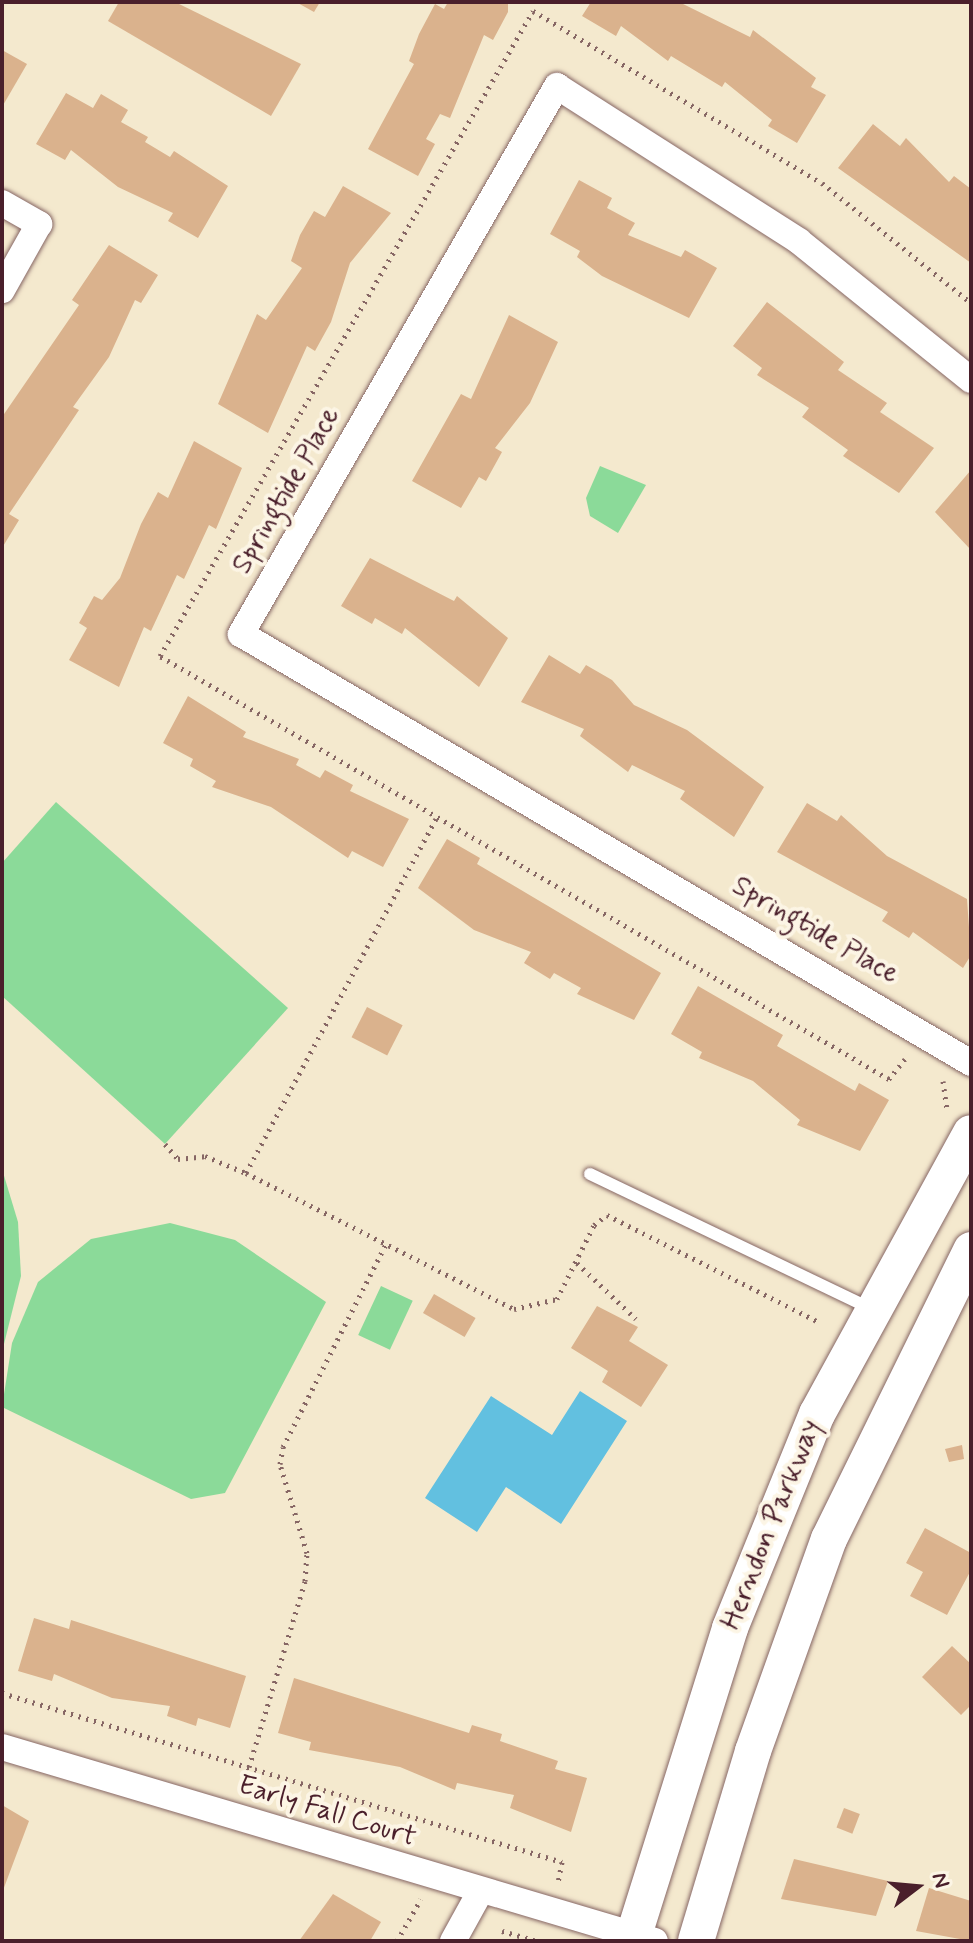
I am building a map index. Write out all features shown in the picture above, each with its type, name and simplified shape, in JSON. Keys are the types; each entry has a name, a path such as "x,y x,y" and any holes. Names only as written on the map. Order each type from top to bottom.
{"main road":[{"name":"Herndon Parkway","path":"640,1939 730,1628 817,1414 958,1128"},
{"name":"Herndon Parkway","path":"696,1941 753,1751 829,1539 971,1250"}],"street":[{"name":"Springtide Place","path":"971,380 799,241 557,86 241,634 971,1063"},
{"path":"2,203 39,224 2,290"},
{"name":"Early Fall Court","path":"2,1747 640,1939"},
{"path":"453,1941 480,1892"}],"lane":[{"path":"590,1174 870,1308"}],"path":[{"path":"917,1064 905,1059 889,1079 436,819 160,656 533,11 822,183 971,303"},
{"path":"246,1173 436,819"},
{"path":"940,1074 949,1093 958,1128"},
{"path":"165,1144 178,1159 205,1156 246,1173 514,1309 557,1299 594,1225 607,1215 817,1321"},
{"path":"249,1767 305,1581 307,1553 280,1464 283,1447 386,1244"},
{"path":"577,1263 636,1319"},
{"path":"2,1693 562,1862 558,1886 567,1890"},
{"path":"397,1941 434,1878"},
{"path":"502,1931 537,1941"}],"green space":[{"path":"600,466 646,485 618,533 590,516 586,498"},
{"path":"56,802 288,1008 165,1144 2,996 2,863"},
{"path":"2,1169 18,1222 21,1276 2,1352"},
{"path":"170,1223 235,1240 326,1302 225,1493 191,1499 2,1407 12,1343 38,1282 91,1239"},
{"path":"381,1286 413,1301 390,1350 358,1335"}],"water":[{"path":"580,1391 627,1421 561,1524 506,1487 477,1532 425,1498 491,1396 552,1435"}],"building":[{"path":"119,2 175,2 301,64 271,116 108,21"},
{"path":"296,2 320,2 314,12"},
{"path":"448,2 508,2 508,12 493,40 484,35 450,118 440,114 426,139 435,144 418,176 368,149 414,64 409,61 435,4 444,9"},
{"path":"591,2 679,2 750,37 753,30 816,78 811,87 826,95 797,143 768,126 772,120 725,82 722,87 671,56 668,61 621,26 616,36 582,16"},
{"path":"2,50 27,64 2,107"},
{"path":"66,93 93,108 101,94 128,110 121,122 148,137 145,142 170,157 174,151 228,186 198,238 168,221 173,213 118,187 71,150 65,160 36,144"},
{"path":"873,124 900,146 906,138 949,182 954,176 971,189 971,263 838,168"},
{"path":"579,180 612,198 607,208 635,223 628,235 681,257 685,250 717,268 689,318 602,276 577,257 580,251 550,234"},
{"path":"343,186 391,213 350,263 331,322 315,351 307,346 268,433 218,404 257,314 266,320 302,268 291,261 300,235 314,211 325,217"},
{"path":"109,245 158,275 141,303 135,300 109,357 73,407 79,410 9,514 19,520 2,548 2,417 79,305 72,300"},
{"path":"767,302 844,362 838,370 887,403 880,412 934,448 899,493 843,456 848,450 802,417 809,408 757,375 762,368 733,346"},
{"path":"509,315 558,342 530,403 495,448 502,452 486,481 479,477 461,508 412,481 461,394 471,399"},
{"path":"194,441 242,468 216,529 209,525 184,579 177,575 151,631 144,627 119,687 69,660 87,628 79,623 94,596 102,600 120,578 141,524 158,492 168,498"},
{"path":"971,470 971,550 935,512"},
{"path":"370,558 454,601 457,596 508,638 479,687 405,628 402,634 375,618 372,624 341,606"},
{"path":"549,655 580,674 586,665 612,680 634,705 687,730 764,787 734,837 680,799 685,791 632,765 628,772 580,736 584,729 521,702"},
{"path":"188,696 246,732 243,737 299,759 296,765 320,778 325,770 353,785 350,791 409,819 383,867 352,851 348,858 271,807 212,787 216,781 190,766 193,759 163,743"},
{"path":"807,803 837,821 841,815 887,856 967,899 971,955 963,968 913,932 909,938 882,921 888,912 777,852"},
{"path":"447,839 480,858 477,864 661,973 634,1020 577,994 581,988 554,973 550,979 524,963 531,952 474,930 418,888"},
{"path":"698,986 783,1035 777,1046 855,1091 859,1083 889,1100 860,1151 797,1125 800,1120 753,1081 699,1058 702,1052 671,1034"},
{"path":"367,1007 403,1025 387,1055 352,1037"},
{"path":"434,1294 476,1318 465,1337 423,1313"},
{"path":"597,1306 638,1327 629,1341 668,1365 641,1407 602,1382 608,1371 571,1348"},
{"path":"962,1445 964,1459 949,1462 945,1449"},
{"path":"925,1528 971,1553 971,1570 947,1615 910,1596 923,1572 906,1563"},
{"path":"34,1618 69,1629 71,1620 246,1676 230,1728 198,1718 196,1726 167,1716 170,1706 112,1698 54,1674 52,1681 18,1671"},
{"path":"952,1646 971,1664 971,1705 961,1715 922,1677"},
{"path":"294,1678 469,1733 472,1725 502,1734 500,1741 558,1761 555,1769 587,1778 571,1832 510,1808 514,1795 457,1783 455,1790 400,1767 309,1750 311,1742 278,1733"},
{"path":"2,1805 29,1821 2,1893"},
{"path":"844,1808 860,1814 852,1834 836,1828"},
{"path":"794,1859 888,1881 876,1916 781,1899"},
{"path":"929,1888 971,1901 971,1941 916,1931"},
{"path":"333,1894 381,1922 370,1941 299,1941"}]}
